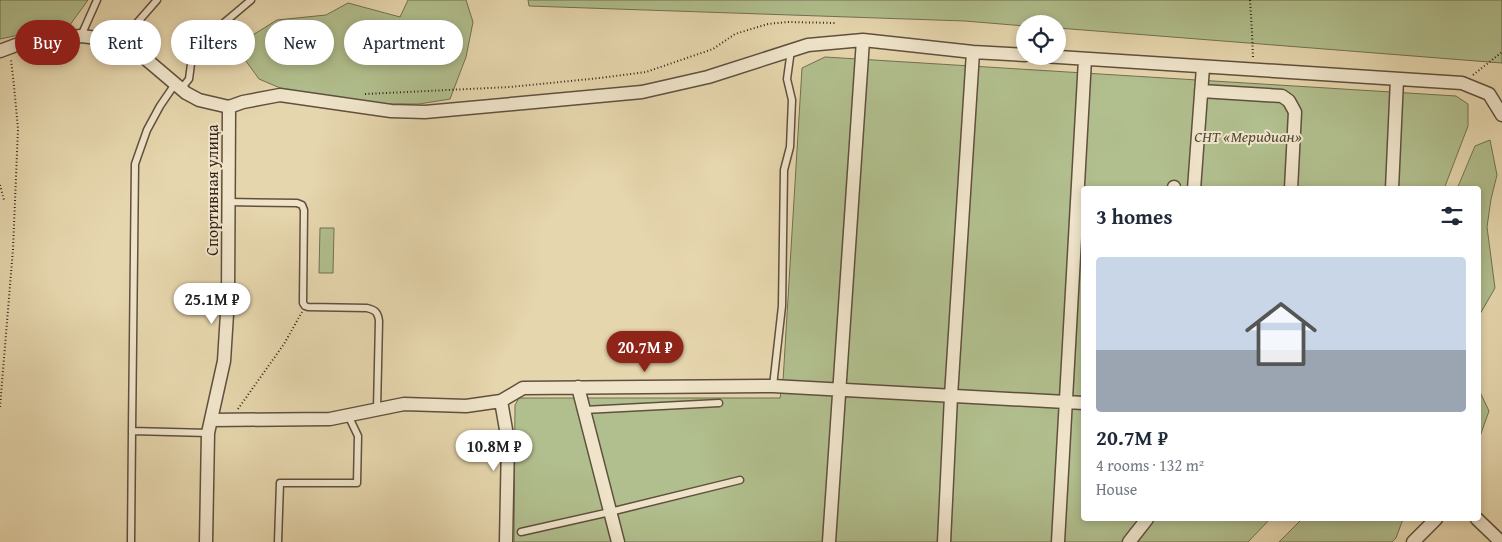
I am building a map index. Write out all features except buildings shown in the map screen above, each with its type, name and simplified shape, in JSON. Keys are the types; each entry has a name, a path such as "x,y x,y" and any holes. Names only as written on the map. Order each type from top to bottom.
{"street":[{"path":"4,50 27,41 40,39 90,37"},
{"path":"153,65 178,87 200,100 229,107 243,102 280,95 391,111 425,112 632,93 708,78 808,45 863,40 973,52 1016,54"},
{"path":"829,542 863,40"},
{"path":"944,542 951,396 973,52"},
{"path":"1066,58 1462,84 1489,94 1502,115"},
{"path":"1058,542 1085,59"},
{"path":"1194,186 1203,67"},
{"path":"1392,186 1397,79"},
{"path":"1201,91 1282,96 1289,101 1295,112 1291,186"},
{"name":"Спортивная улица","path":"206,542 208,433 224,361 228,298 229,107"},
{"path":"211,420 330,419 404,404 466,406 501,401 523,388 774,386 1081,403"},
{"path":"578,387 618,542"},
{"path":"501,401 508,441 506,542"},
{"path":"1129,542 1145,521"},
{"path":"1413,542 1434,521"},
{"path":"1479,521 1501,542"}],"lane":[{"path":"81,36 97,0"},
{"path":"140,20 157,0"},
{"path":"131,542 135,164 147,130 160,106 178,87 189,79 193,49 251,0"},
{"path":"774,386 782,306 784,170 790,147 792,100 787,79 791,50"},
{"path":"228,202 297,203 302,205 304,210 302,300 305,306 367,308 374,310 378,314 377,409"},
{"path":"584,410 719,403"},
{"path":"278,542 280,483 357,483 358,436 348,415"},
{"path":"132,431 208,433"},
{"path":"521,532 740,480"}],"path":[{"path":"1250,0 1252,70"},
{"path":"359,95 510,87 646,72 714,49 735,34 768,24 787,22 835,23"},
{"path":"0,407 12,249 18,129 14,86 4,50"},
{"path":"1462,84 1502,52"},
{"path":"0,185 4,200"},
{"path":"231,420 284,344 305,306"}],"green space":[{"path":"0,0 88,0 74,20 15,20 15,36 0,39"},
{"path":"408,0 466,0 473,22 463,65 463,20 344,20 344,65 463,65 450,99 419,104 369,104 306,99 259,79 249,65 255,65 255,34 265,27 265,65 334,65 334,20 277,20 326,15 348,3 400,17"},
{"path":"528,0 1502,0 1502,63 1066,29 1066,15 1016,15 1016,25 965,21 529,6"},
{"name":"СНТ «Меридиан»","path":"825,57 1456,96 1468,104 1468,126 1445,186 1081,186 1081,521 1268,521 1248,542 514,542 515,405 519,398 780,398 783,381 802,68"},
{"path":"1490,140 1497,175 1487,227 1495,288 1481,312 1481,186 1458,186 1475,146"},
{"path":"320,228 334,228 333,273 319,273"},
{"path":"1481,394 1489,411 1481,433"},
{"path":"1300,521 1402,521 1396,538 1392,542 1279,542"}]}
